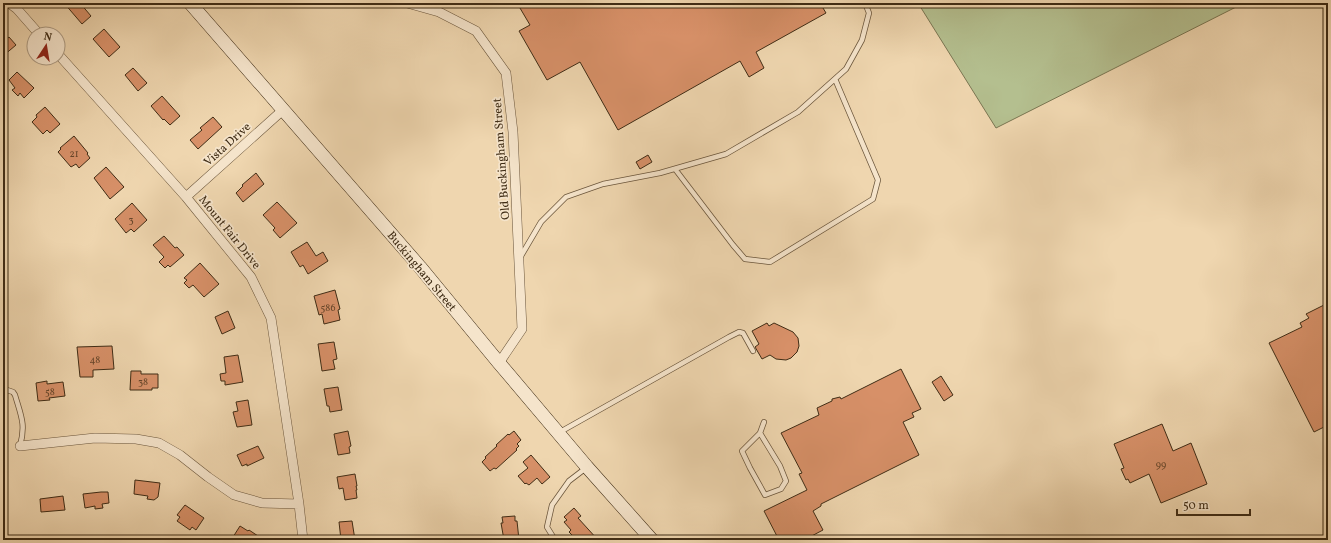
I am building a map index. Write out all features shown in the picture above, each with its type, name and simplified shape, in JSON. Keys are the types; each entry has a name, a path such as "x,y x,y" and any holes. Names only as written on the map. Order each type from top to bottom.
{"main road":[{"name":"Buckingham Street","path":"190,3 284,109 420,267 558,433 652,540"}],"street":[{"path":"9,3 17,9 33,26"},
{"name":"Old Buckingham Street","path":"406,3 439,12 476,31 506,73 513,132 522,328 499,363"},
{"name":"Mount Fair Drive","path":"66,63 186,197 252,277 271,318 299,504 302,540"},
{"name":"Vista Drive","path":"186,197 284,109"},
{"path":"20,446 95,438 136,439 159,443 180,455 234,495 262,503 299,504"}],"lane":[{"path":"519,259 542,222 566,197 603,184 660,173 726,154 798,112 846,69 862,40 869,14 865,3"},
{"path":"675,169 733,245 745,258 770,262 873,199 878,180 835,79"},
{"path":"558,433 740,332 753,351"},
{"path":"3,393 7,390 15,395 23,426 20,446"},
{"path":"760,434 780,466 786,481 781,489 765,495 742,451 760,434 764,422"},
{"path":"555,540 547,526 552,504 569,481 587,467"}],"green space":[{"path":"918,3 1244,3 996,128"}],"building":[{"path":"64,3 80,3 91,16 82,24"},
{"path":"517,3 820,3 826,13 756,52 764,68 749,77 740,61 618,130 580,62 547,80 519,31 530,25"},
{"path":"104,29 120,47 109,57 93,39"},
{"path":"9,37 16,45 3,56 3,42"},
{"path":"133,68 147,83 138,91 125,75"},
{"path":"17,72 34,88 24,98 20,93 18,96 12,90 15,88 9,80"},
{"path":"162,96 180,116 170,125 164,119 163,120 151,106"},
{"path":"45,107 60,124 50,133 47,130 43,134 32,122 37,117 36,115"},
{"path":"213,117 222,127 198,149 190,140 202,130 200,128"},
{"path":"74,136 88,153 87,154 90,158 79,168 76,164 71,167 58,152 61,149 60,148"},
{"path":"648,155 652,162 640,169 636,162"},
{"path":"106,167 124,187 110,199 94,178"},
{"path":"256,173 264,184 243,202 236,193 243,186 242,185"},
{"path":"277,202 297,223 280,238 273,230 275,228 263,215"},
{"path":"132,203 147,220 134,232 131,229 126,233 115,219"},
{"path":"164,236 184,255 170,267 168,265 165,268 159,262 164,257 153,245"},
{"path":"307,242 316,256 323,252 328,261 308,274 303,265 300,267 291,252"},
{"path":"200,263 219,284 204,297 193,285 189,288 184,283 187,280 184,278"},
{"path":"335,290 340,309 338,310 340,320 324,324 322,314 319,315 314,296"},
{"path":"1326,304 1328,308 1328,425 1314,432 1269,343 1302,327 1300,323 1309,318 1306,314"},
{"path":"228,311 235,328 222,334 215,317"},
{"path":"767,323 769,326 774,323 793,332 798,338 799,346 797,352 791,358 786,360 776,359 770,355 762,359 755,347 759,344 752,331"},
{"path":"334,342 337,359 333,360 335,369 322,371 318,344"},
{"path":"112,346 114,369 93,370 93,377 80,377 77,347"},
{"path":"238,355 243,382 225,385 225,381 221,381 220,374 226,373 224,357"},
{"path":"901,369 921,409 912,413 914,417 903,422 919,455 821,504 821,506 813,511 823,530 804,540 779,540 764,511 807,490 799,474 802,473 781,433 819,415 817,408 832,401 832,399 840,397 841,399"},
{"path":"131,371 141,371 141,374 158,374 158,388 152,388 152,390 130,390"},
{"path":"941,376 953,395 944,401 932,382"},
{"path":"47,381 47,384 63,382 65,396 49,398 50,400 38,401 36,383"},
{"path":"338,387 342,410 330,412 329,406 327,406 324,389"},
{"path":"248,400 252,425 237,427 233,412 238,411 236,402"},
{"path":"1162,424 1173,451 1191,443 1207,484 1161,503 1149,474 1130,483 1128,479 1126,480 1121,469 1124,468 1114,444"},
{"path":"348,431 351,446 349,447 350,453 338,455 334,434"},
{"path":"514,431 521,440 517,444 519,446 516,449 517,450 496,469 494,468 490,471 482,462 486,458 485,457 508,434 509,435"},
{"path":"258,446 264,458 247,466 247,464 242,466 237,455"},
{"path":"531,455 550,477 542,484 537,478 529,485 526,483 525,484 518,476 528,468 523,462"},
{"path":"355,474 357,498 345,500 343,488 339,489 337,477"},
{"path":"135,480 160,483 158,497 154,500 147,499 148,496 134,494"},
{"path":"108,492 109,503 102,504 103,508 95,509 95,506 85,508 83,494"},
{"path":"63,496 65,510 41,512 40,499"},
{"path":"185,505 204,518 196,530 192,527 190,530 177,521 180,517 177,515"},
{"path":"574,508 581,516 578,518 598,540 577,540 569,532 571,530 564,522 567,520 564,517"},
{"path":"515,516 519,540 504,540 501,523 503,523 502,517"},
{"path":"352,521 355,540 341,540 339,522"},
{"path":"240,526 264,540 237,540 233,537"}]}
